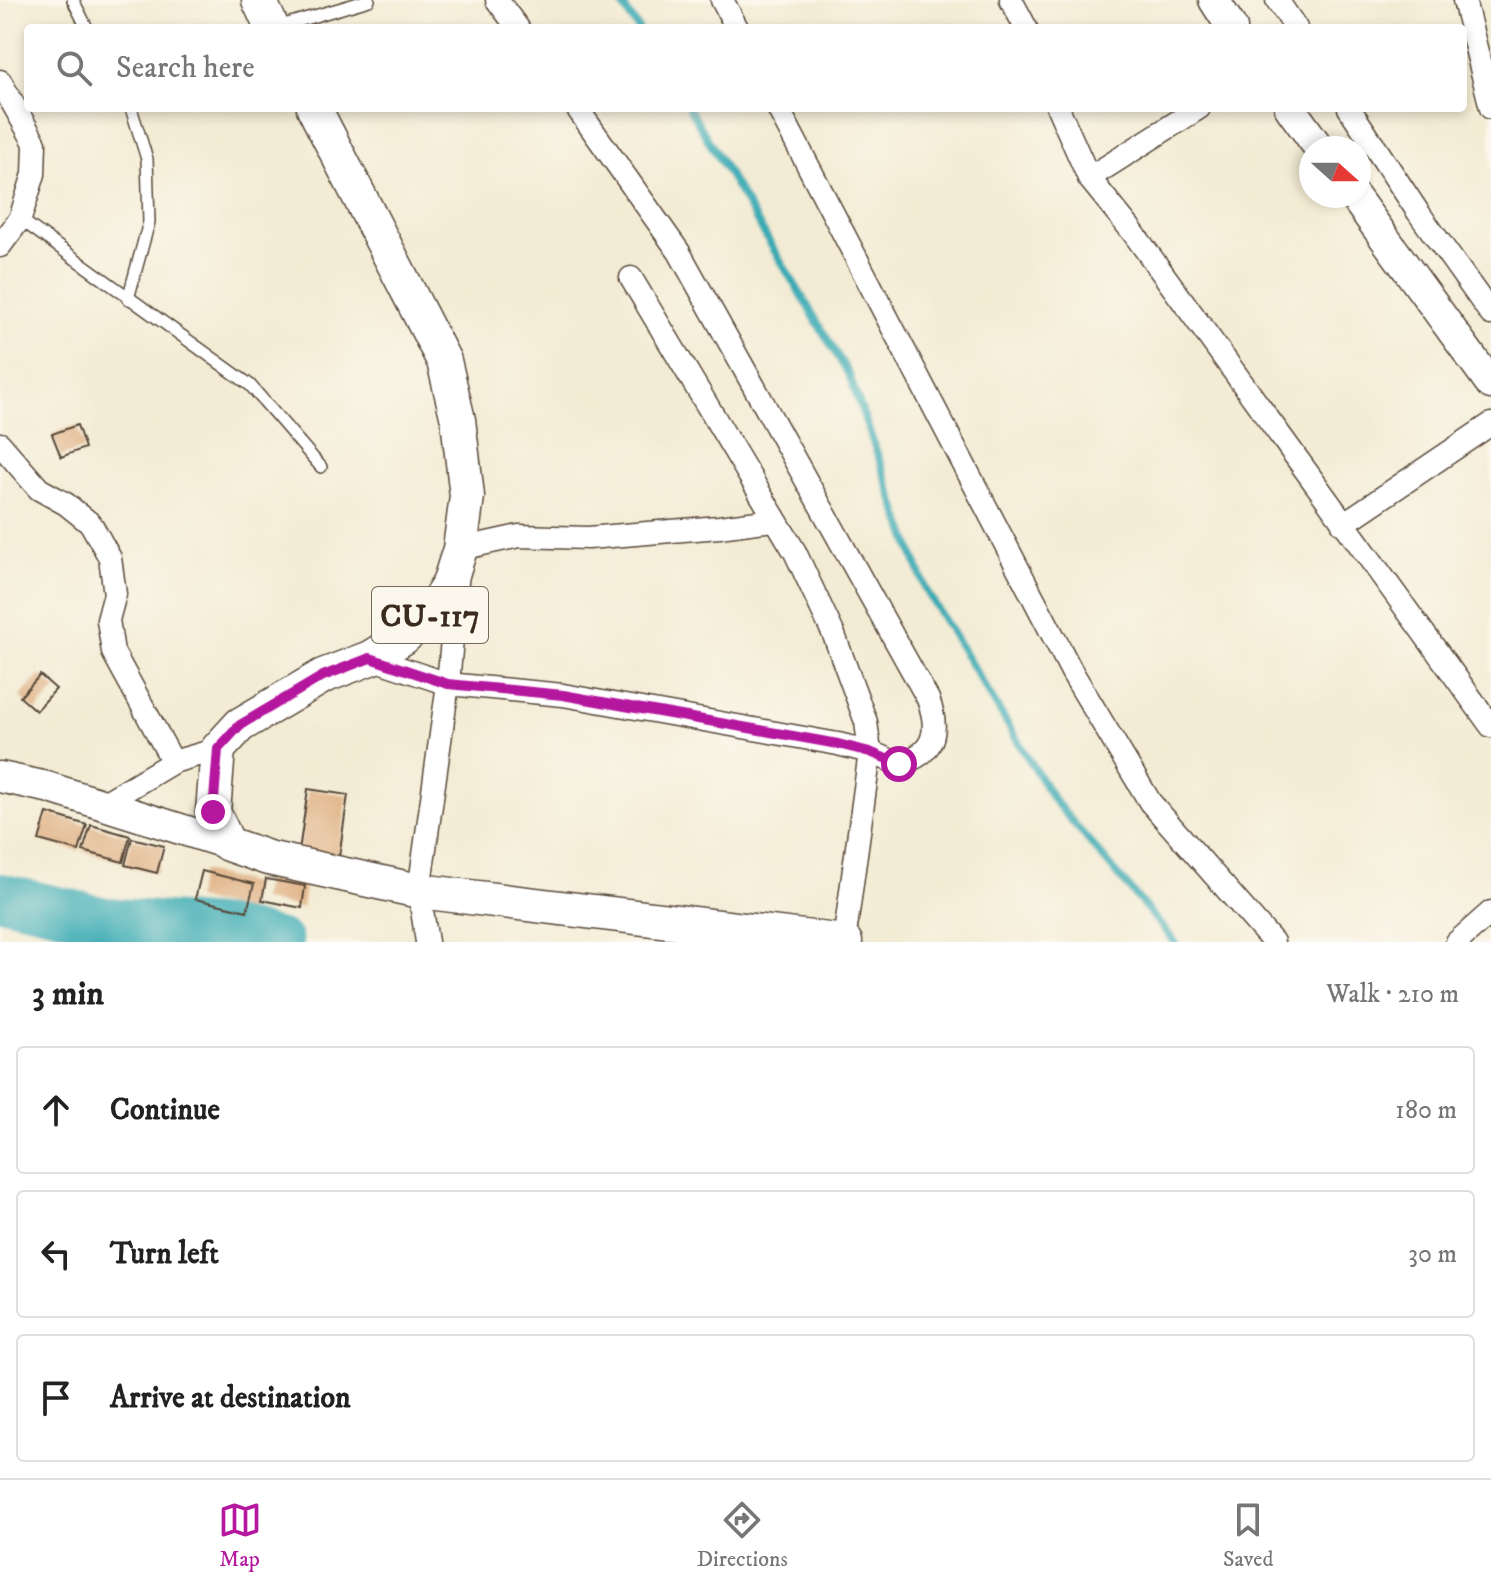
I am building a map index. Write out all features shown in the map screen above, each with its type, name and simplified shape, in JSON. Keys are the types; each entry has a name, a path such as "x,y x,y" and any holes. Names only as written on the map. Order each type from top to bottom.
{"main road":[{"path":"259,0 271,24"},
{"name":"CU-117","path":"218,749 240,725 266,708 323,676 370,658 404,637 430,614 449,584 460,549 467,496 458,420 444,361 316,112"},
{"path":"218,749 213,812 228,844 268,858 419,891 844,942"}],"street":[{"path":"497,0 515,24"},
{"path":"722,0 735,24"},
{"path":"1011,0 1024,24"},
{"path":"1214,0 1229,24"},
{"path":"1277,0 1293,24"},
{"path":"1464,0 1491,108"},
{"path":"0,81 35,143 34,174 20,219 0,246"},
{"path":"370,658 448,684 563,695 870,752 899,764 923,754 931,741 936,719 928,699 679,252 580,112"},
{"path":"780,112 1072,672 1150,802 1273,942"},
{"path":"1060,112 1089,178 1132,231 1491,726"},
{"path":"1089,178 1193,112"},
{"path":"1293,112 1310,136"},
{"path":"1352,112 1491,314"},
{"path":"1363,208 1491,384"},
{"path":"631,278 773,520 795,552 834,635 866,722 870,752 844,942"},
{"path":"1343,524 1491,424"},
{"path":"0,444 39,489 66,504 91,524 110,558 115,594 108,620 113,652 173,762"},
{"path":"427,942 419,891 448,684 460,549 519,536 588,538 773,520"},
{"path":"101,805 173,762 218,749"},
{"path":"0,777 47,787 228,844"},
{"path":"1457,942 1491,912"}],"lane":[{"path":"73,0 85,24"},
{"path":"287,24 369,0"},
{"path":"128,299 149,222 147,159 132,112"},
{"path":"20,219 250,385 321,467"}],"building":[{"path":"77,425 85,448 61,457 52,434"},
{"path":"40,675 56,689 36,711 20,697"},
{"path":"308,789 348,795 339,857 299,851"},
{"path":"47,813 87,825 79,851 39,840"},
{"path":"91,825 130,836 123,862 83,851"},
{"path":"132,838 164,846 157,873 125,865"},
{"path":"202,871 254,884 247,911 195,899"},
{"path":"266,879 305,886 302,908 262,900"}],"waterway":[{"path":"619,0 635,24"},
{"path":"691,112 849,375 926,590 1053,799 1175,942"},
{"path":"0,896 105,920 231,930 280,942"}],"route":[{"path":"213,812 218,749 240,725 323,676 370,658 448,684 563,695 838,744 899,764"}]}
